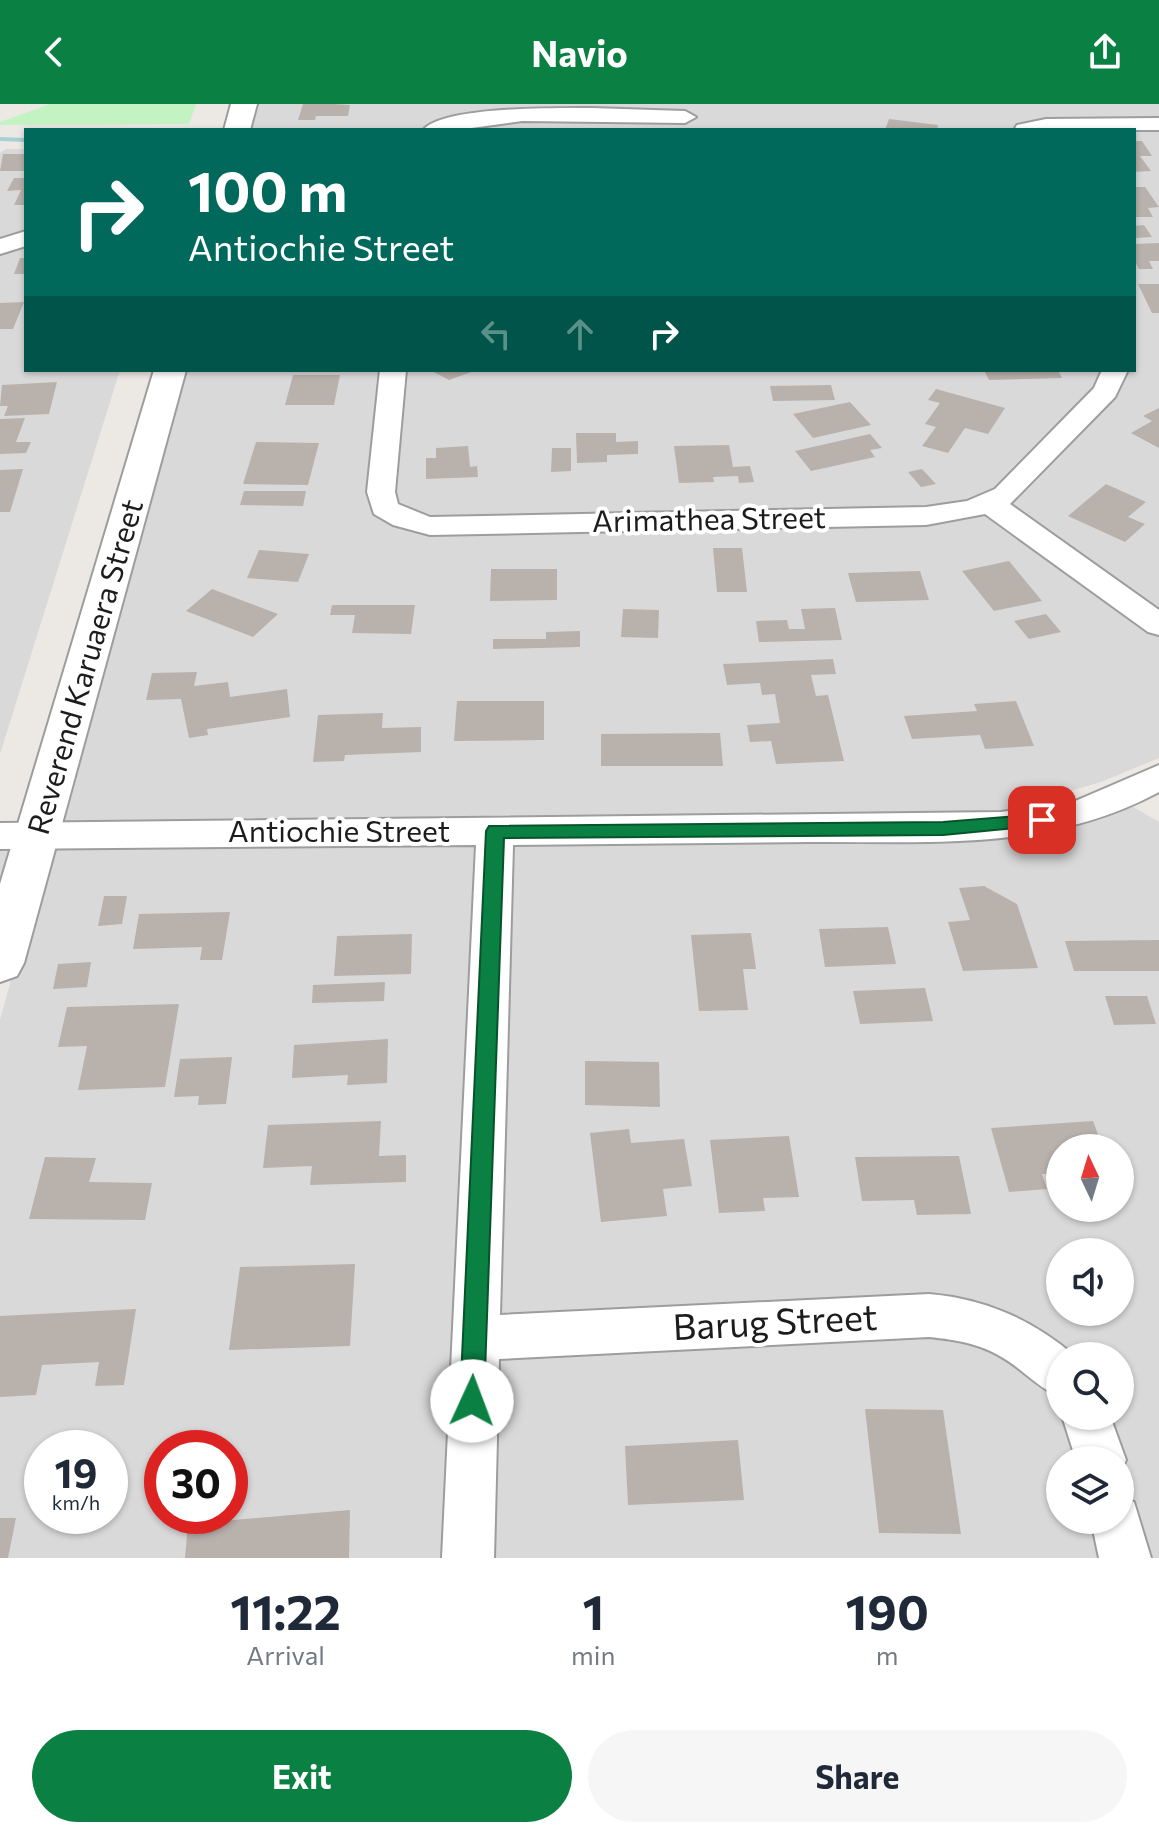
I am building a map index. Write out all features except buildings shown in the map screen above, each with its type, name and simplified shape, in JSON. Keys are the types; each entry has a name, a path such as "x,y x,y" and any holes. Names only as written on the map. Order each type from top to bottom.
{"street":[{"path":"238,128 244,104"},
{"path":"440,128 463,120 517,116 685,117"},
{"path":"1033,128 1046,125 1159,124"},
{"path":"0,247 24,239"},
{"name":"Reverend Karuaera Street","path":"0,963 19,835 169,372"},
{"name":"Arimathea Street","path":"393,372 381,492 384,508 403,519 430,526 926,516 990,504 1005,495 1106,391 1114,372"},
{"path":"990,504 1159,625"},
{"name":"Antiochie Street","path":"19,835 943,828 1014,824 1097,808 1159,777"},
{"path":"468,1558 495,831"},
{"name":"Barug Street","path":"474,1338 904,1315 945,1316 992,1325 1031,1347 1046,1361"},
{"path":"1119,1534 1125,1558"}],"shaded area":[{"path":"244,104 1159,104 1159,758 1101,782 1002,811 495,831 39,834 0,963 0,836 38,834 169,372 1136,372 1136,128 238,128"},
{"path":"6,149 24,149 24,372 119,372 0,754 0,153"},
{"path":"1118,798 1159,822 1159,1558 0,1558 0,1020 48,846 991,826"}],"green space":[{"path":"50,104 196,104 189,124 0,125 0,122"}],"waterway":[{"path":"0,139 24,140"}],"route":[{"path":"472,1401 495,831 943,828 1042,820"}]}
